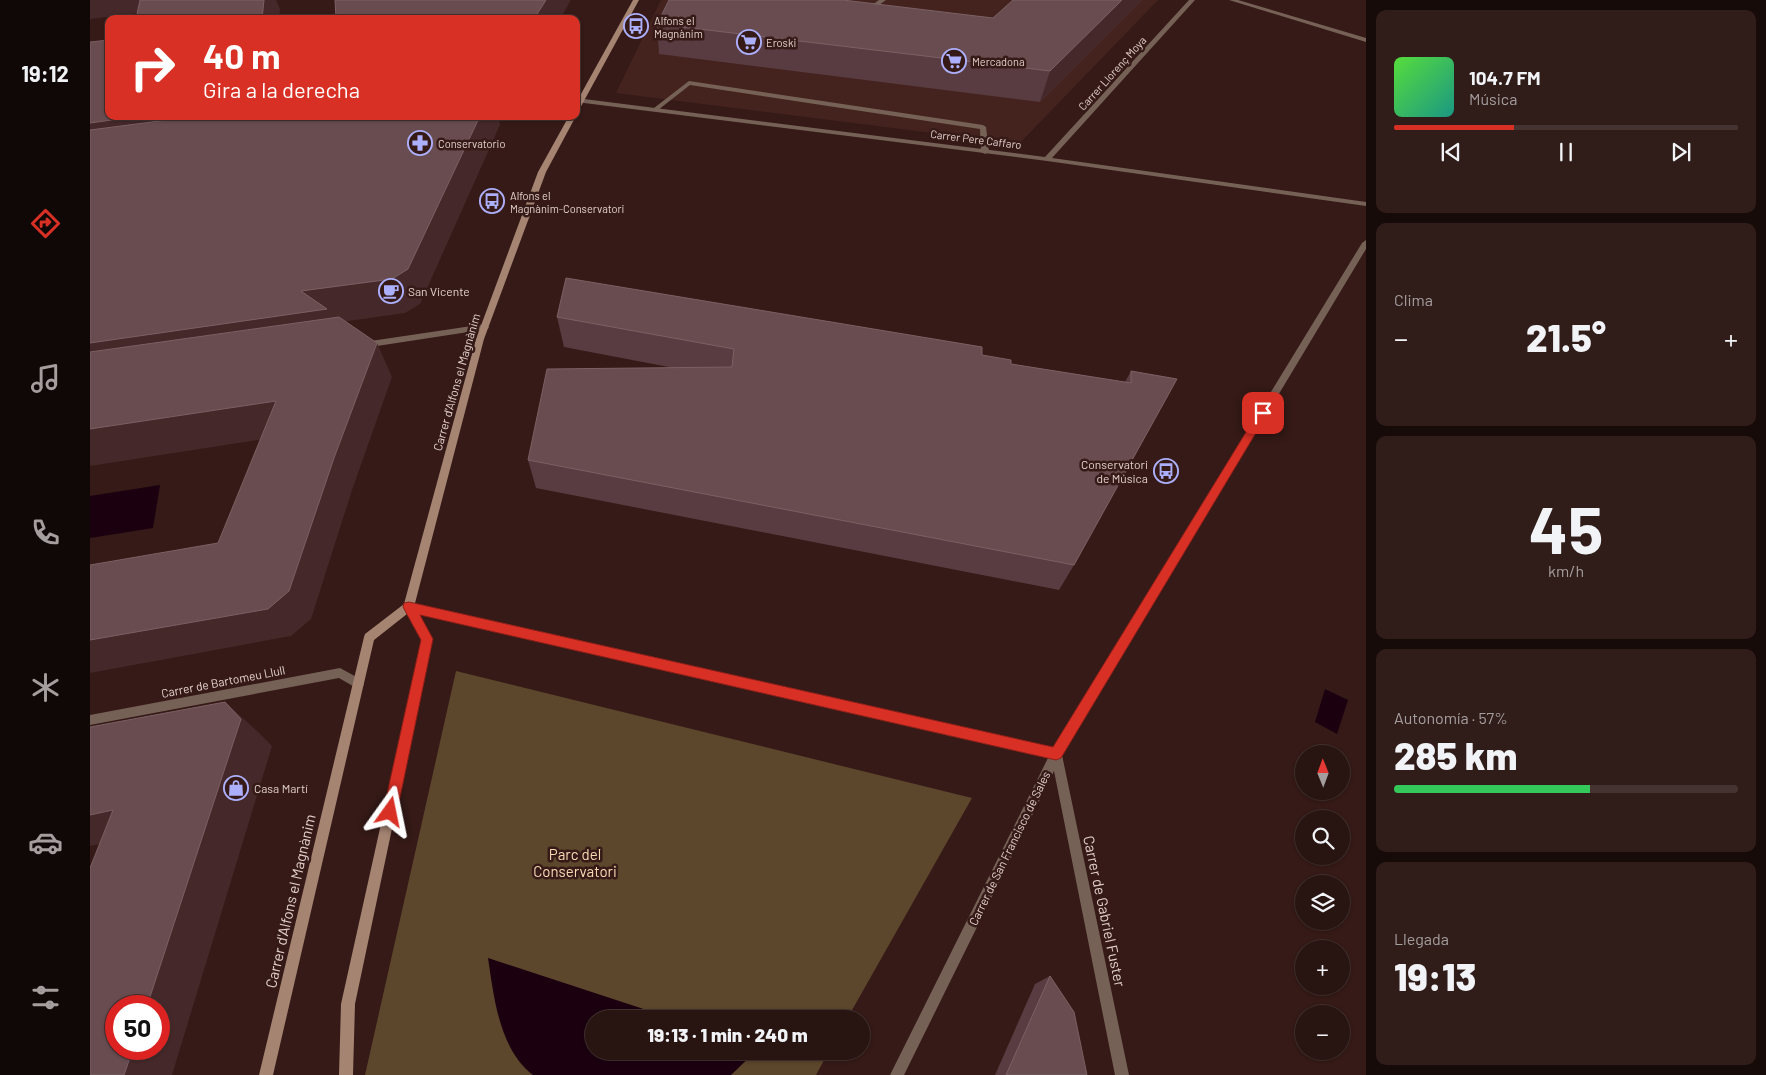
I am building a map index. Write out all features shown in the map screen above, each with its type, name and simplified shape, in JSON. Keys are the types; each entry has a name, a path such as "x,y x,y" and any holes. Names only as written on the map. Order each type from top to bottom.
{"main road":[{"path":"580,98 636,0"},
{"name":"Carrer d'Alfons el Magnànim","path":"266,1075 369,637 409,607 484,327 542,172 570,120"},
{"path":"346,1075 348,1004 427,639 409,607"}],"street":[{"path":"861,15 882,0"},
{"name":"Carrer Llorenç Moya","path":"1047,159 1192,0"},
{"path":"1232,0 1366,40"},
{"path":"656,109 689,83 983,127 985,152"},
{"name":"Carrer Pere Caffaro","path":"580,100 1047,159 1366,204"},
{"name":"Carrer de San Francisco de Sales","path":"897,1075 1056,754 1366,243"},
{"path":"356,346 484,327"},
{"path":"409,607 1056,754"},
{"name":"Carrer de Bartomeu Llull","path":"90,720 340,673 358,684"},
{"name":"Carrer de Gabriel Fuster","path":"1056,754 1122,1075"}],"shaded area":[{"path":"661,0 1158,0 1019,144 616,93"},
{"path":"160,485 153,528 90,538 90,496"},
{"path":"1325,689 1348,700 1337,734 1315,722"},
{"path":"488,958 647,1010 585,1010 585,1060 747,1060 731,1075 533,1075 512,1051 505,1037 493,989"}],"green space":[{"name":"Parc del Conservatori","path":"456,671 972,798 852,1010 585,1010 585,1060 824,1060 816,1075 365,1075"}],"building":[{"path":"140,0 264,0 262,15 137,15"},
{"path":"335,0 546,0 537,15 336,15"},
{"path":"669,0 843,0 993,18 1013,0 1122,0 1050,71 657,24"},
{"path":"105,40 105,120 112,120 90,123 90,42"},
{"path":"167,120 478,120 408,269 392,279 301,291 327,309 90,343 90,130"},
{"path":"566,278 982,347 982,355 1011,360 1011,364 1131,383 1131,371 1177,379 1074,565 528,460 547,369 732,367 734,349 557,317"},
{"path":"339,317 377,343 334,458 289,591 268,609 90,640 90,565 218,543 276,401 90,429 90,352"},
{"path":"225,702 241,719 151,995 105,995 105,1060 129,1060 124,1075 90,1075 90,868 113,810 90,815 90,727"},
{"path":"1050,976 1074,1012 1087,1075 1006,1075"}],"place":[{"name":"Alfons el Magnànim","path":"636,26"},
{"name":"Eroski","path":"749,42"},
{"name":"Mercadona","path":"954,61"},
{"name":"Conservatorio","path":"420,143"},
{"name":"Alfons el Magnànim-Conservatori","path":"492,201"},
{"name":"San Vicente","path":"391,291"},
{"name":"Conservatori de Música","path":"1166,471"},
{"name":"Casa Martí","path":"236,788"}],"route":[{"path":"390,812 427,639 409,607 1056,754 1263,413"}]}
